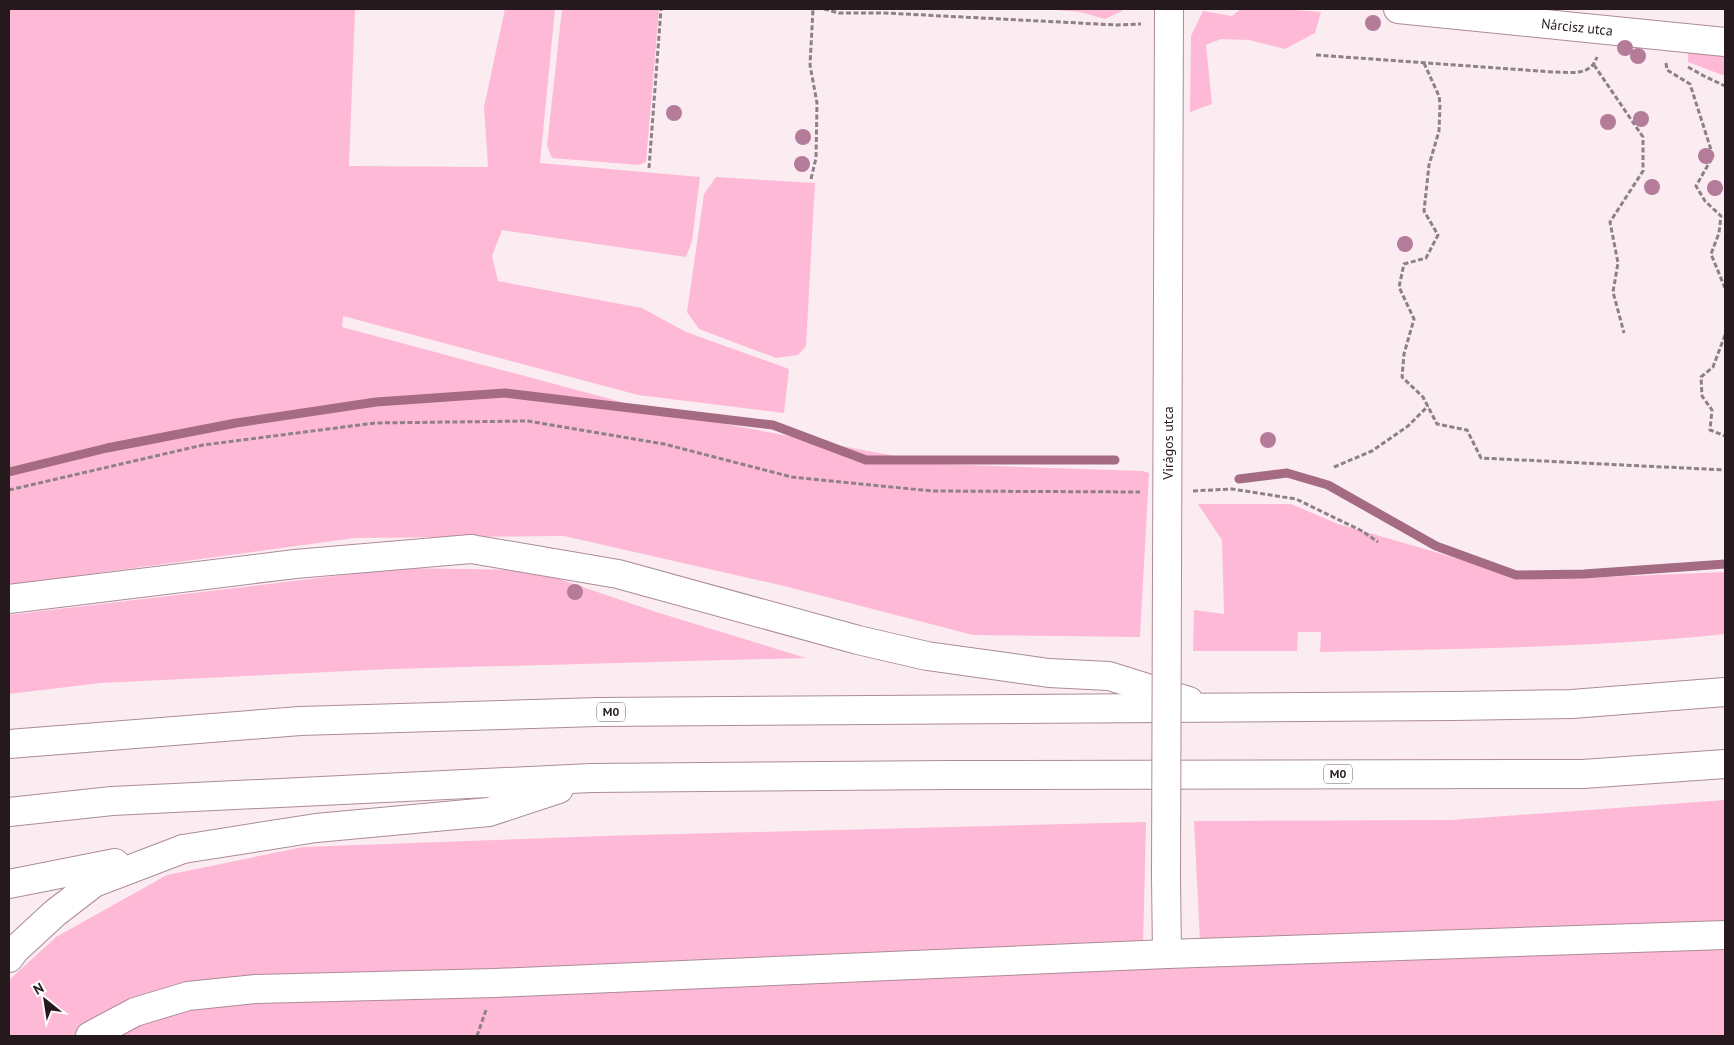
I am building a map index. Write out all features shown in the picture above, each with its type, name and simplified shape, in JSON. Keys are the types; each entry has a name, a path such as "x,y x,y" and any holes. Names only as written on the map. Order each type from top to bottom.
{"main road":[{"name":"Nárcisz utca","path":"1398,9 1725,42"},
{"name":"Virágos utca","path":"1167,954 1166,574 1168,493 1169,18"},
{"path":"9,599 295,564 471,549 618,574 858,640 927,656 1049,674 1109,676 1214,708"},
{"name":"M0","path":"9,744 300,720 598,712 1572,704 1725,692"},
{"name":"M0","path":"9,812 112,801 591,778 959,775 1583,774 1725,764"},
{"path":"9,884 183,849 316,828 489,812 591,778"},
{"path":"9,958 14,950 54,913 94,883 183,849"},
{"path":"90,1036 135,1012 188,996 256,989 515,982 1167,954 1725,936"}],"path":[{"path":"649,168 661,9"},
{"path":"812,179 816,158 817,103 810,65 813,9"},
{"path":"824,9 839,13 885,13 1116,25 1152,24 1169,18"},
{"path":"1316,55 1553,72 1582,72 1594,64 1607,30"},
{"path":"1662,36 1667,70 1690,84 1713,156 1696,186 1705,201 1720,216 1719,233 1711,254 1725,288"},
{"path":"1424,63 1439,96 1440,104 1439,131 1429,165 1424,212 1438,235 1426,258 1404,264 1399,287 1414,318 1404,354 1402,377 1423,396 1437,424 1467,430 1481,458 1725,470"},
{"path":"1594,64 1643,137 1643,171 1610,222 1618,263 1613,292 1624,333"},
{"path":"1725,335 1713,367 1701,377 1702,396 1712,410 1710,430 1725,436"},
{"path":"1334,467 1372,451 1408,426 1428,406"},
{"path":"9,490 203,445 375,423 528,421 664,444 792,477 932,491 1168,493 1232,489 1296,499 1362,531 1378,542"}],"shaded area":[{"path":"9,9 355,9 349,166 488,167 484,107 505,9 555,9 540,163 700,177 692,241 686,257 502,230 492,256 498,281 642,308 686,332 789,369 784,413 638,395 343,316 342,327 651,410 937,464 1143,471 1149,473 1140,637 973,635 784,586 564,536 355,538 9,585"},
{"path":"562,9 659,9 646,162 639,165 552,158 547,146"},
{"path":"1056,9 1122,9 1122,11 1105,19 1080,12"},
{"path":"1241,9 1283,9 1321,12 1315,33 1285,49 1249,40 1221,39 1206,45 1212,104 1190,112 1191,36 1203,11 1232,16"},
{"path":"1688,49 1725,52 1725,76 1688,62"},
{"path":"716,177 815,183 806,346 798,355 776,358 699,329 687,312 704,194"},
{"path":"1198,504 1291,504 1338,524 1512,576 1580,578 1725,572 1725,634 1574,645 1320,652 1321,632 1298,632 1297,651 1193,651 1194,610 1224,614 1222,540"},
{"path":"401,568 533,570 656,612 806,658 391,669 100,683 9,694 9,615"},
{"path":"1725,800 1725,1036 9,1036 9,980 56,937 167,875 303,847 602,836 1146,822 1143,947 1200,942 1194,821 1451,820"}],"waterway":[{"path":"9,472 107,448 236,423 376,402 505,393 773,425 866,460 1115,460"},
{"path":"1239,479 1287,473 1328,485 1436,546 1516,575 1584,574 1725,564"}]}
